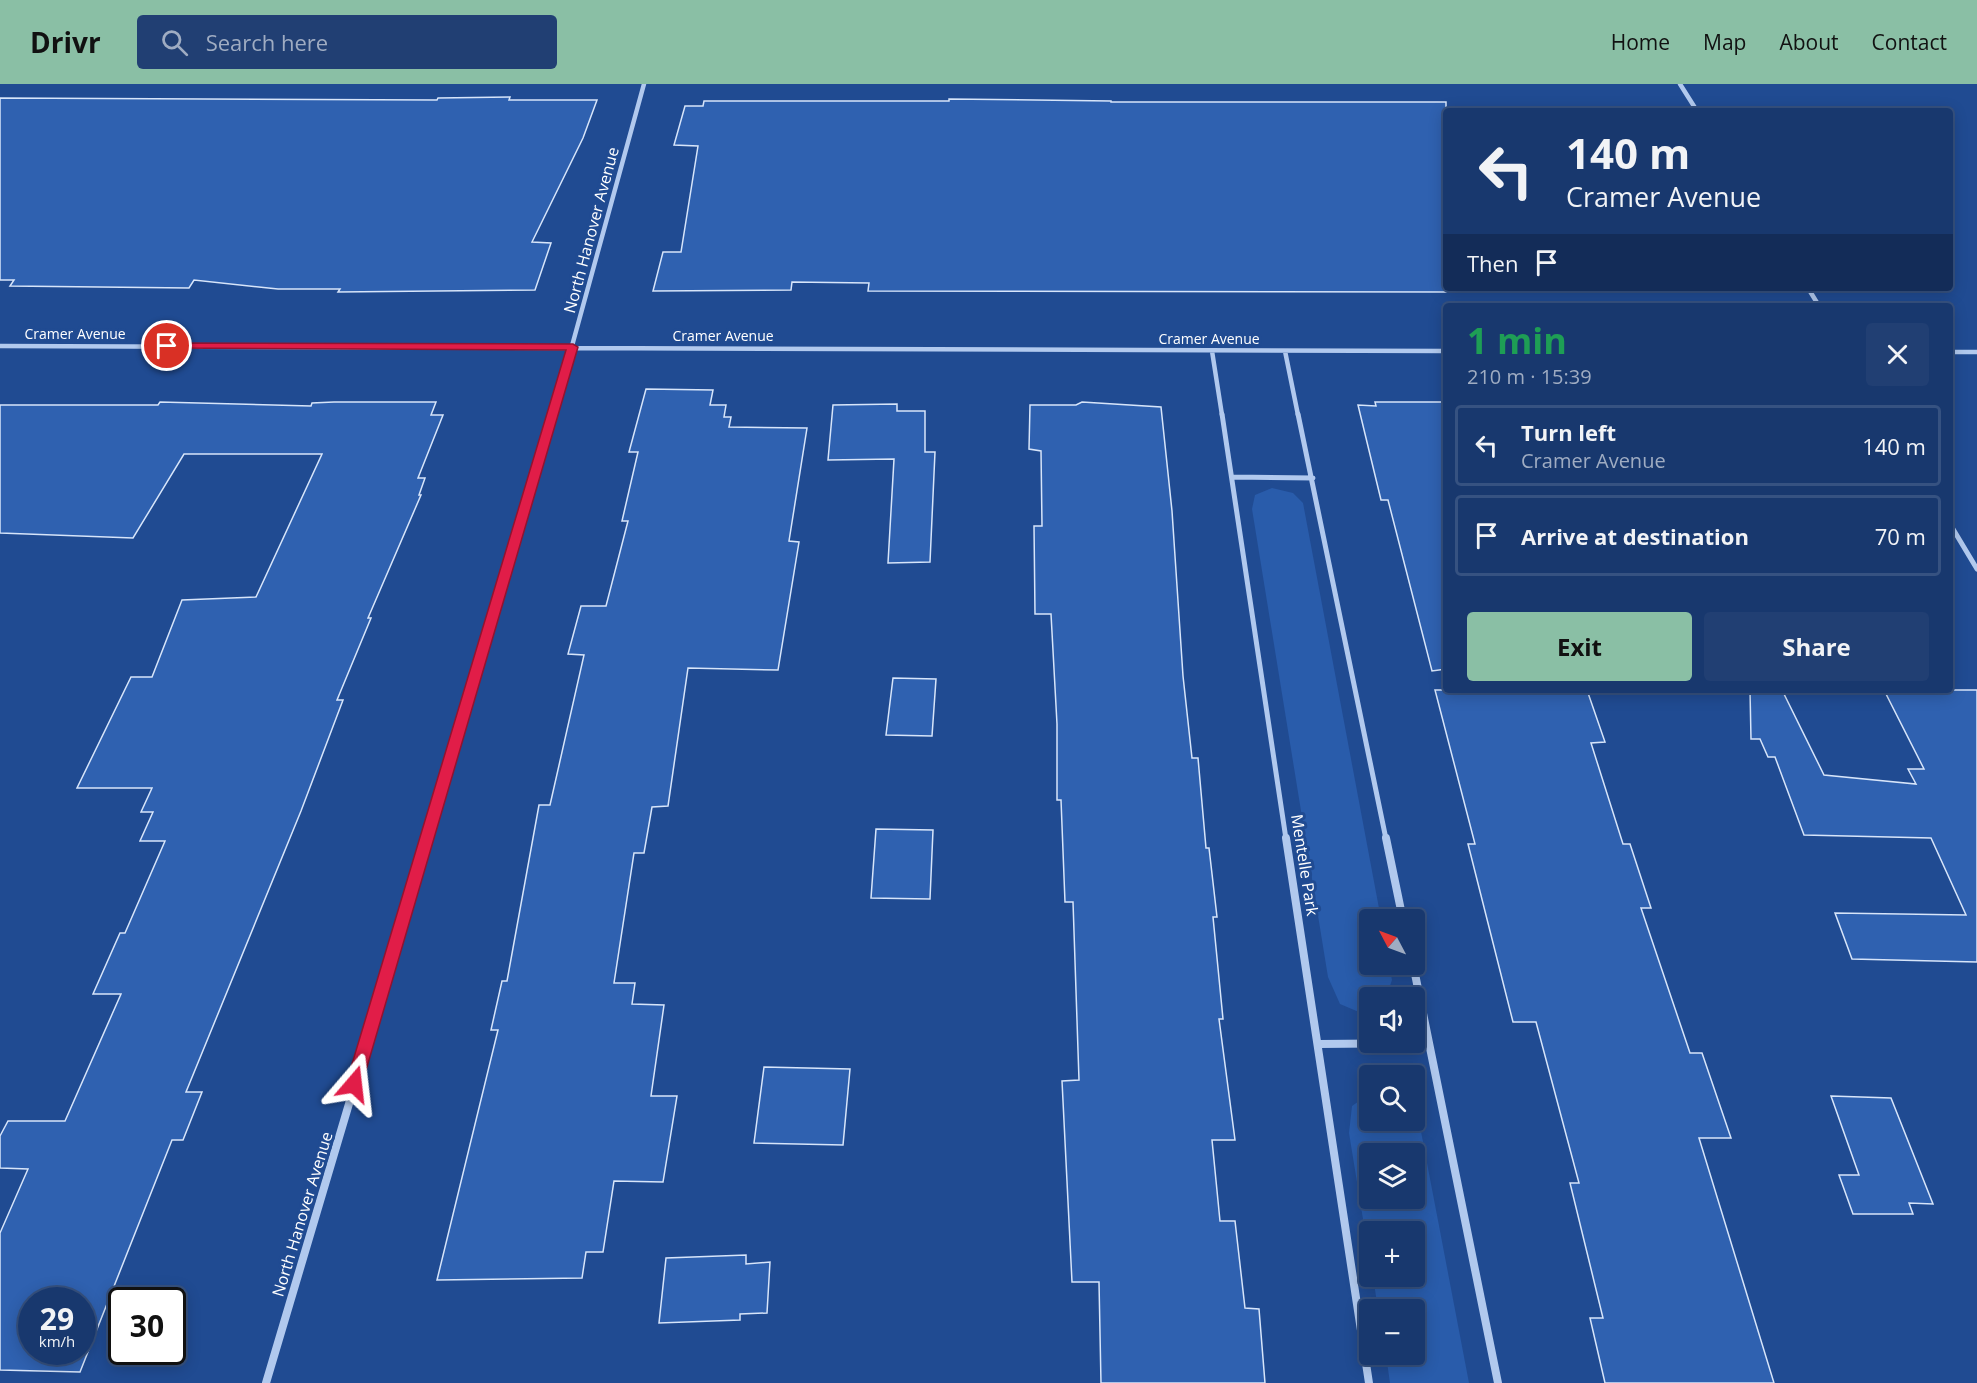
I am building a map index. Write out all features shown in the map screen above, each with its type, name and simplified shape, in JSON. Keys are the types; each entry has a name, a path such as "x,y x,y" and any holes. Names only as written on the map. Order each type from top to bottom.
{"street":[{"name":"North Hanover Avenue","path":"266,1383 573,347 644,84"},
{"path":"1680,84 1695,108"},
{"name":"Cramer Avenue","path":"0,346 1443,351"},
{"name":"Mentelle Park","path":"1212,351 1233,477 1369,1383"},
{"path":"1285,351 1401,909"},
{"path":"1953,352 1977,352"},
{"path":"1233,477 1313,478"},
{"path":"1953,529 1977,569"},
{"path":"1415,975 1498,1383"},
{"path":"1319,1044 1429,1043"}],"shaded area":[{"path":"1272,488 1293,493 1303,503 1379,909 1359,909 1359,975 1391,975 1392,980 1390,987 1359,987 1359,1012 1340,1004 1328,977 1252,509 1255,495"},
{"path":"1359,1101 1359,1131 1421,1131 1423,1143 1359,1143 1359,1194 1349,1133 1352,1106"},
{"path":"1425,1152 1469,1383 1390,1383 1387,1365 1425,1365 1425,1299 1376,1299 1375,1287 1425,1287 1425,1221 1363,1221 1361,1209 1425,1209"}],"building":[{"path":"510,97 509,100 597,100 583,138 532,242 551,243 535,290 338,292 340,289 278,289 194,280 189,288 10,286 14,280 0,280 0,98 437,100 438,98"},
{"path":"949,99 1111,102 1446,102 1446,108 1443,108 1443,291 1446,292 868,291 869,283 792,282 791,290 653,291 663,252 681,252 698,146 674,145 685,106 703,106 704,101 949,101"},
{"path":"646,389 713,390 710,405 726,405 724,417 731,417 729,427 807,428 789,541 799,542 778,670 688,668 668,806 652,807 644,853 634,853 614,983 635,983 632,1004 664,1005 651,1096 677,1096 663,1182 614,1181 603,1252 586,1252 582,1278 437,1280 498,1030 491,1030 502,981 507,981 539,805 550,805 584,655 568,654 581,606 606,606 628,521 622,521 638,452 629,452"},
{"path":"160,402 311,406 312,403 334,402 436,402 431,415 443,415 418,478 425,478 419,495 421,495 368,618 371,618 337,700 343,700 301,811 186,1092 202,1092 183,1140 172,1140 114,1287 108,1287 108,1301 96,1332 96,1287 18,1287 18,1365 83,1365 80,1372 0,1370 0,1233 28,1169 0,1168 0,1136 8,1121 65,1121 121,994 93,994 120,933 125,933 165,841 140,841 153,812 141,812 152,788 77,788 131,677 152,677 182,600 256,597 322,454 184,454 133,538 0,533 0,405 158,405"},
{"path":"1082,402 1161,407 1172,511 1183,676 1192,758 1198,758 1206,848 1209,848 1217,917 1213,917 1223,1019 1219,1019 1235,1140 1212,1140 1220,1221 1235,1221 1245,1308 1259,1309 1265,1383 1101,1383 1099,1282 1072,1282 1062,1081 1079,1080 1073,902 1065,902 1061,800 1057,800 1057,724 1051,614 1035,614 1034,526 1042,526 1041,451 1029,449 1030,405 1076,405"},
{"path":"1375,402 1443,402 1443,669 1432,671 1388,500 1381,500 1358,405 1376,406"},
{"path":"897,404 897,411 925,411 925,452 935,452 930,562 888,563 894,459 828,460 833,405"},
{"path":"893,678 936,679 932,736 886,735"},
{"path":"1435,690 1443,690 1443,693 1588,693 1605,742 1591,743 1623,844 1630,844 1651,908 1641,908 1690,1053 1702,1053 1731,1138 1699,1138 1774,1383 1605,1383 1590,1318 1603,1318 1570,1183 1579,1183 1536,1022 1513,1022 1468,844 1475,844"},
{"path":"1953,690 1977,690 1977,962 1852,959 1835,913 1966,915 1931,838 1804,835 1775,757 1768,757 1760,739 1751,739 1750,693 1783,693 1824,775 1916,784 1908,769 1924,769 1886,693 1953,693"},
{"path":"876,829 933,830 930,899 871,898"},
{"path":"764,1067 850,1069 843,1145 754,1143"},
{"path":"1831,1096 1891,1098 1933,1204 1909,1203 1913,1214 1853,1214 1839,1175 1859,1175"},
{"path":"746,1255 746,1264 770,1262 767,1313 740,1314 740,1320 659,1323 666,1258"}],"route":[{"path":"167,346 573,347 354,1084"}]}
